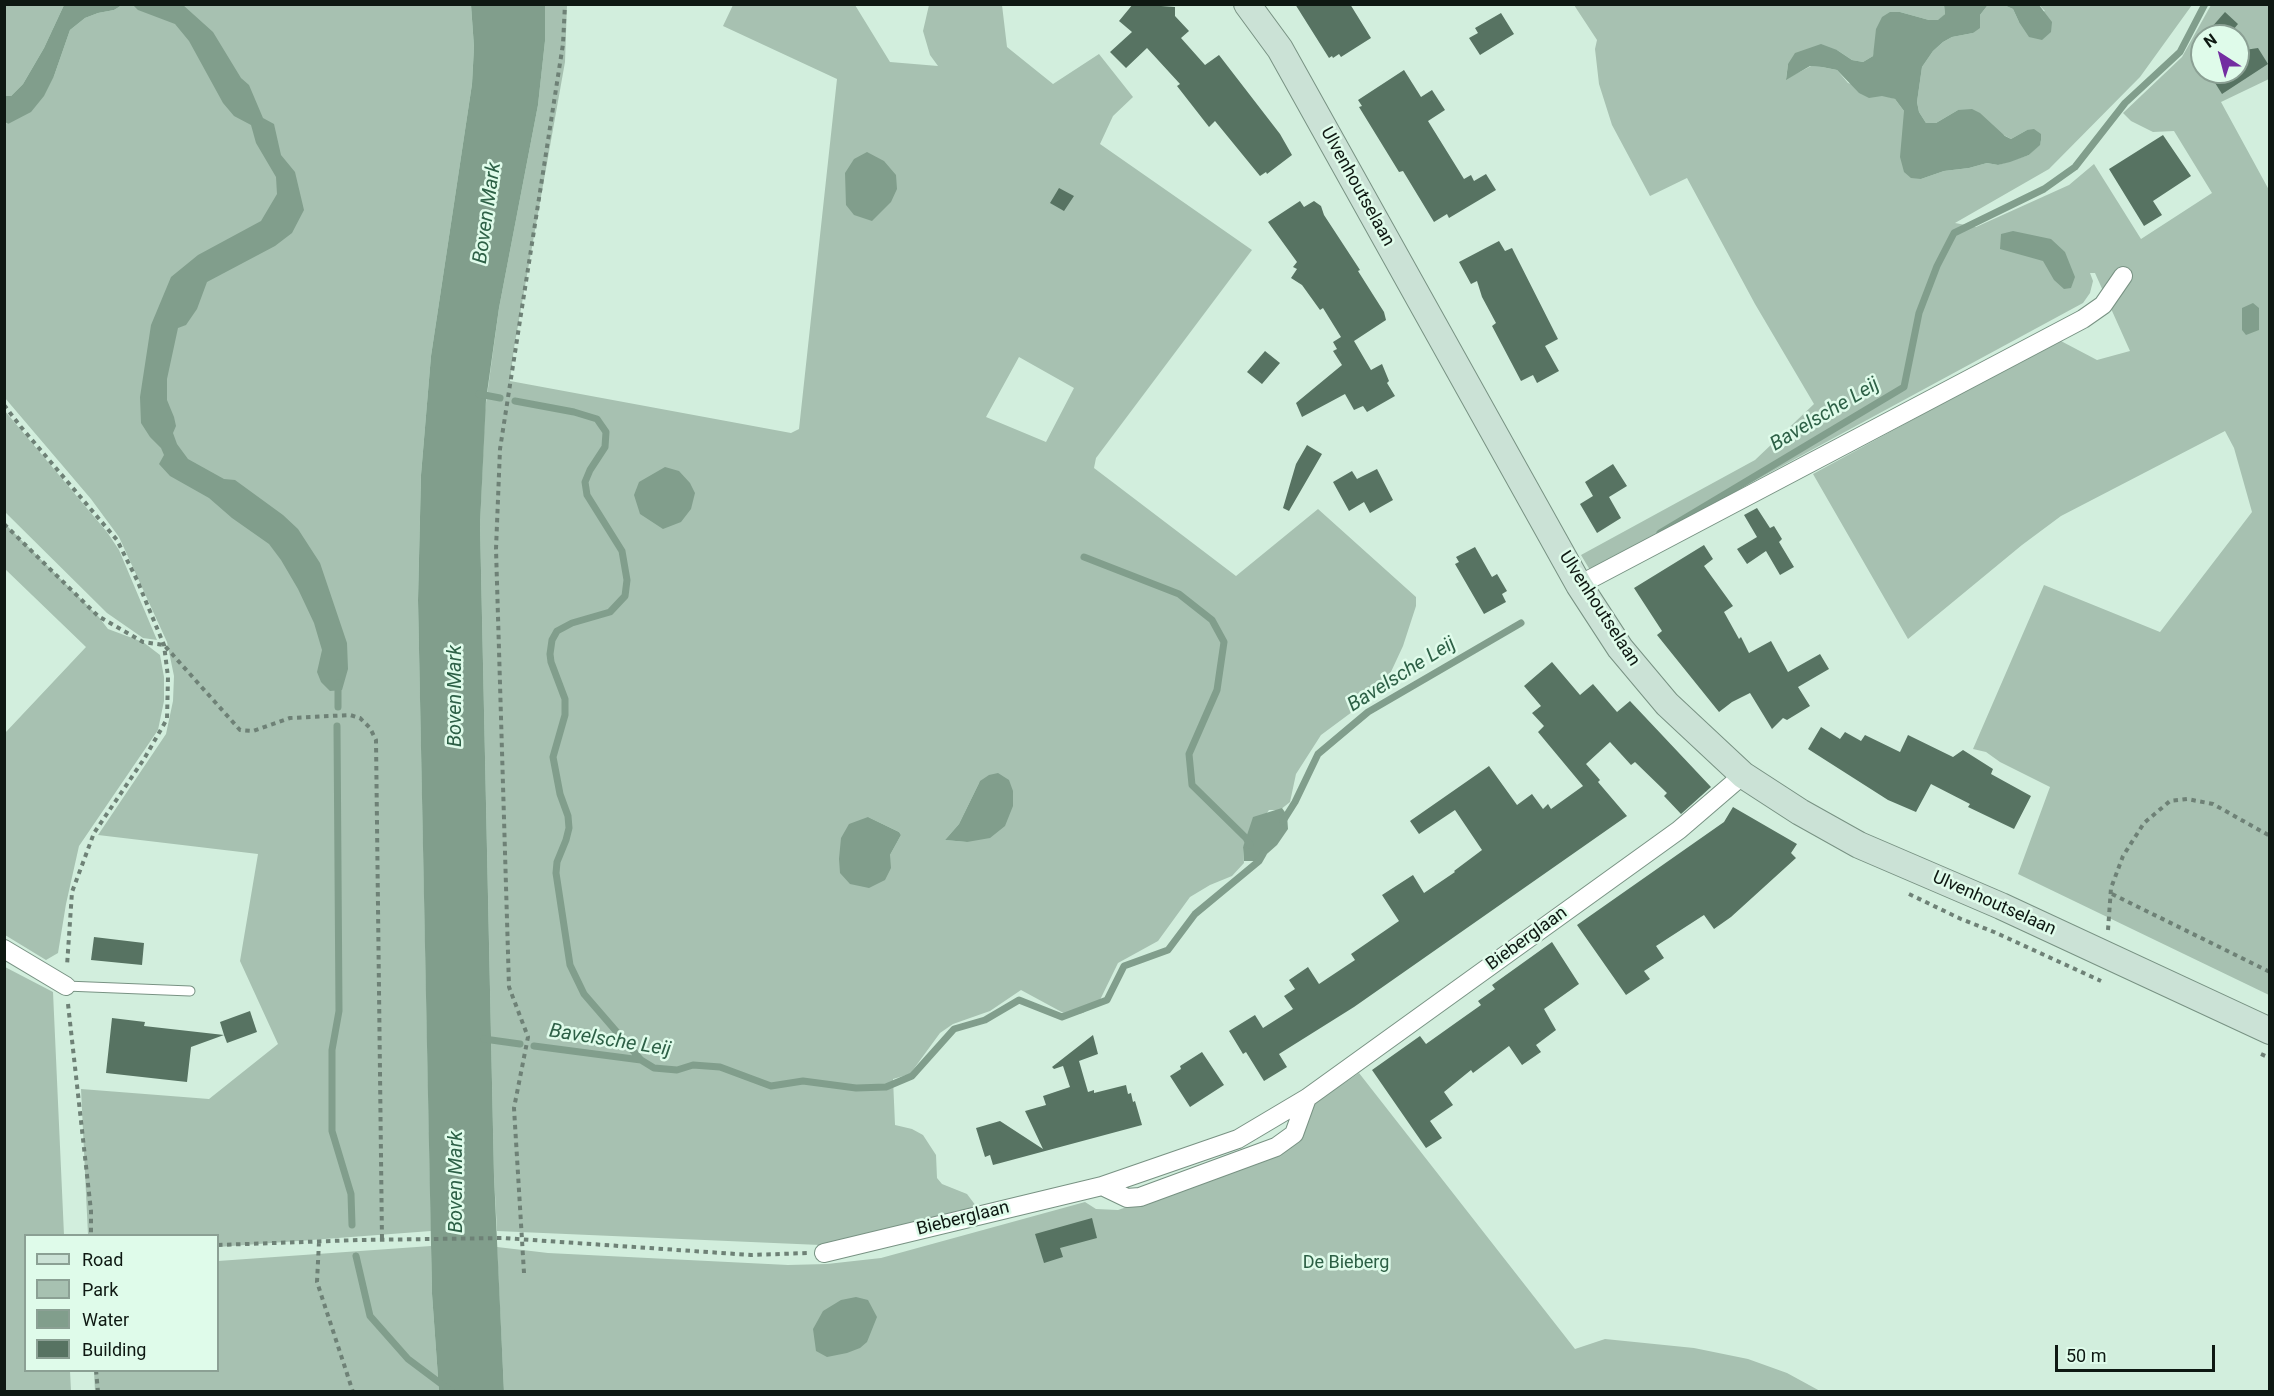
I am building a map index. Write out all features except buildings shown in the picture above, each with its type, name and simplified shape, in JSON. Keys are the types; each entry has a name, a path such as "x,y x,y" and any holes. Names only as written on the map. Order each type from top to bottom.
{"main road":[{"name":"Ulvenhoutselaan","path":"1246,4 1280,49 1579,585 1620,648 1667,704 1743,775 1800,812 1859,845 2001,906 2270,1031"}],"street":[{"path":"1579,585 2083,319 2103,304 2123,276"},
{"name":"Bieberglaan","path":"824,1253 1102,1186 1238,1139 1307,1098 1679,830 1743,775"},
{"path":"4,949 66,986"},
{"path":"1102,1186 1127,1198 1140,1197 1276,1147 1294,1134 1307,1098"}],"lane":[{"path":"66,986 190,991"}],"path":[{"path":"524,1273 514,1108 528,1037 509,987 496,549 500,449 563,44 565,4"},
{"path":"4,405 117,540 137,580 164,645 168,677 167,718 144,759 94,833 72,892 66,986 90,1199 91,1234"},
{"path":"4,524 99,616 143,642 164,645 240,730 253,732 290,718 350,715 360,718 376,740 382,1240"},
{"path":"2108,930 2111,888 2122,856 2144,823 2170,801 2187,799 2213,804 2270,836"},
{"path":"2112,894 2270,972"},
{"path":"219,1245 503,1238 751,1255 824,1253"},
{"path":"318,1242 317,1282 353,1392"},
{"path":"96,1372 98,1392"}],"green space":[{"path":"5,5 64,5 44,48 23,84 11,96 5,96"},
{"path":"122,5 471,5 474,47 472,84 431,356 421,475 418,600 431,1231 219,1247 219,1234 88,1234 81,1089 209,1099 278,1044 240,961 258,854 98,835 166,734 173,701 174,676 167,642 119,537 91,499 5,398 4,122 8,124 54,76 70,30 85,18 114,10"},
{"path":"545,5 567,5 565,62 510,381 791,433 799,429 837,79 723,26 733,5 855,5 890,62 938,66 930,55 923,31 929,5 1002,5 1007,47 1053,84 1099,54 1133,97 1113,116 1100,144 1252,250 1096,458 1094,468 1236,576 1318,509 1416,597 1416,606 1403,646 1383,689 1321,735 1296,774 1290,802 1280,810 1269,810 1243,847 1244,863 1232,876 1190,897 1158,941 1118,963 1099,1002 1083,1013 1069,1016 1021,990 990,1011 953,1024 940,1033 910,1074 893,1079 895,1125 912,1129 923,1135 936,1155 937,1178 942,1184 967,1194 979,1210 853,1240 820,1245 497,1231 480,524 485,410 499,308 538,105 545,41","holes":["1019,357 1074,388 1046,442 986,417","980,781 967,842 945,840 959,824","868,817 901,835 890,855"]},
{"path":"1574,5 1944,5 1945,14 1939,20 1929,20 1900,12 1876,43 1873,56 1863,62 1852,60 1837,50 1788,64 1786,79 1811,66 1822,67 1837,70 1848,83 1895,99 1904,111 1904,130 1921,179 1944,171 1987,163 1998,165 2029,155 2040,144 2041,140 2027,130 2011,139 1958,110 1936,123 1926,123 1919,112 1917,102 1922,67 1933,51 1943,42 1952,37 1973,33 1980,15 1987,6 2004,5 2013,9 2019,22 2045,11 2039,5 2192,5 2140,77 2049,169 1955,223 1976,227 2069,185 2094,164 2141,239 2212,193 2174,131 2153,132 2131,121 2123,113 2182,57 2190,43 2190,84 2250,84 2250,24 2200,24 2211,5 2269,5 2269,79 2221,102 2269,190 2269,995 2018,874 2050,787 2000,762 1986,752 1973,749 2044,585 2160,632 2252,512 2234,448 2225,431 2061,516 2022,545 1908,639 1813,474 2059,340 2097,360 2130,351 2095,273 2090,273 2093,281 2090,293 2083,303 1590,570 1581,555 1755,460 1814,404 1755,304 1687,178 1650,196 1612,125 1599,84 1595,49 1597,40"},
{"path":"5,411 107,532 119,550 157,640 143,638 107,613 5,512"},
{"path":"5,524 98,616 108,629 143,642 160,655 164,677 164,701 158,730 79,846 58,953 46,960 5,935 5,733 86,647 5,569"},
{"path":"5,967 53,992 64,1234 24,1234 24,1372 70,1372 71,1391 5,1391"},
{"name":"De Bieberg","path":"1359,1073 1575,1349 1605,1339 1694,1348 1748,1359 1787,1373 1820,1391 504,1391 497,1247 548,1253 788,1265 827,1264 881,1258 1085,1202 1096,1209 1118,1210 1268,1159 1292,1146 1304,1133 1307,1119 1303,1111"},
{"path":"431,1246 439,1391 95,1391 94,1372 219,1372 219,1261"}],"water":[{"path":"64,5 122,5 114,10 85,18 70,30 54,76 44,96 31,112 8,124 5,122 5,96 11,96 23,84 44,48"},
{"path":"133,5 183,5 213,32 241,78 249,85 263,118 274,124 281,155 295,172 304,210 292,233 275,246 207,282 197,309 186,325 178,328 167,379 167,400 176,426 173,433 177,444 188,459 224,479 235,480 283,515 298,529 320,563 347,643 348,669 342,690 330,691 321,682 317,672 322,650 314,623 298,589 269,544 232,518 209,498 170,476 159,464 164,455 161,448 141,423 140,397 151,325 171,277 198,255 261,221 277,194 276,177 256,143 251,125 234,116 223,103 189,41 175,24 138,10"},
{"name":"Boven Mark","path":"471,5 545,5 545,41 538,105 499,308 486,400 480,524 494,1176 504,1392 439,1391 432,1294 418,600 421,475 431,356 472,84 474,47"},
{"path":"1944,5 1991,5 1987,6 1980,15 1980,28 1973,33 1952,37 1943,42 1933,51 1922,67 1917,102 1919,112 1926,123 1936,123 1958,110 1972,109 2011,139 2027,130 2034,129 2041,134 2041,140 2040,145 2029,155 2010,162 1998,165 1987,163 1944,171 1921,179 1911,178 1904,172 1900,157 1904,111 1895,99 1882,96 1869,98 1859,93 1837,70 1822,67 1810,66 1786,80 1788,64 1795,53 1821,44 1837,50 1852,60 1863,62 1873,56 1876,29 1882,17 1890,12 1900,12 1929,20 1938,20 1945,14"},
{"path":"2004,5 2039,5 2052,22 2051,32 2042,40 2029,37 2013,9"},
{"path":"867,152 884,161 896,175 897,189 891,202 872,221 854,215 846,205 845,173 854,159"},
{"path":"2013,231 2051,239 2065,252 2075,277 2071,288 2064,289 2054,280 2043,261 2000,249 2001,234"},
{"path":"2253,303 2259,308 2259,330 2246,335 2242,330 2242,308"},
{"path":"665,467 679,471 690,483 695,493 691,509 681,522 663,529 640,514 634,495 639,482"},
{"path":"998,773 1009,780 1013,791 1013,806 1005,826 990,838 967,842 945,840 959,824 980,781 989,775"},
{"path":"1282,808 1287,815 1288,829 1277,845 1259,861 1244,861 1243,847 1253,817"},
{"path":"868,817 901,835 890,855 891,868 885,880 869,888 850,884 840,873 839,859 841,838 849,824"},
{"path":"856,1297 868,1300 877,1317 867,1342 860,1348 847,1353 827,1357 816,1351 813,1329 823,1311 841,1300"}],"waterway":[{"name":"Bavelsche Leij","path":"1660,533 1904,387 1919,313 1937,266 1954,233 2044,189 2075,167 2125,103 2180,52 2205,4"},
{"path":"479,394 500,398"},
{"path":"515,401 574,412 597,419 606,432 605,447 585,482 587,495 622,551 627,580 625,596 610,612 572,623 557,631 552,640 551,662 565,699 565,715 553,757 569,828 557,862 556,873 570,965 584,994 641,1060"},
{"path":"1084,557 1179,594 1212,620 1224,642 1217,690 1189,754 1192,785 1246,838 1250,845"},
{"name":"Bavelsche Leij","path":"1283,821 1295,802 1318,754 1368,712 1521,623"},
{"path":"338,683 338,707"},
{"path":"337,726 339,1011 332,1050 332,1131 351,1194 352,1225"},
{"name":"Bavelsche Leij","path":"534,1046 641,1060 654,1068 677,1070 693,1065 720,1067 771,1086 803,1081 856,1088 886,1087 912,1076 954,1029 985,1020 1019,1000 1062,1017 1107,1000 1124,966 1168,950 1195,914 1259,861 1263,854"},
{"name":"Bavelsche Leij","path":"484,1039 520,1044"},
{"path":"356,1256 370,1316 408,1359 452,1392"}]}
